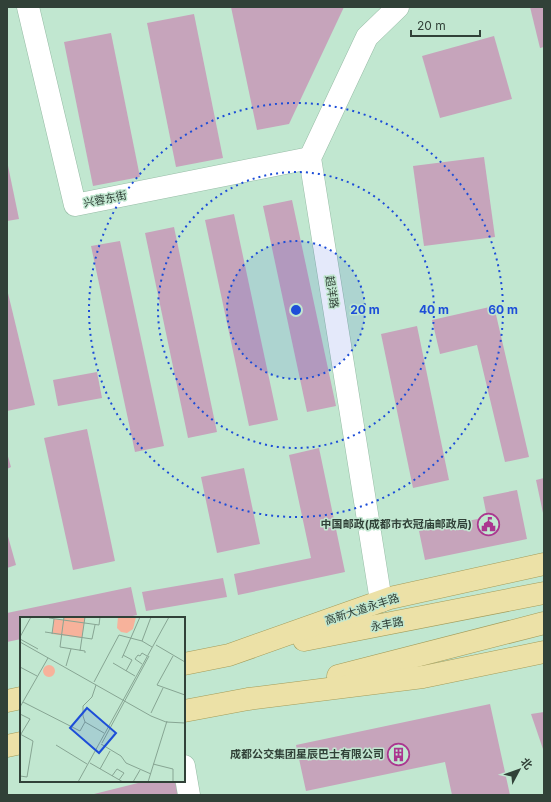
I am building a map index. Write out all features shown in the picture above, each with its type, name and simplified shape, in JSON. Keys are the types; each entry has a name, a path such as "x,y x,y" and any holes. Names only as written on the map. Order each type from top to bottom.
{"main road":[{"name":"高新大道永丰路","path":"185,664 229,655 380,601 544,564"},
{"name":"永丰路","path":"229,655 544,593"},
{"path":"248,699 544,623"},
{"path":"185,711 248,699 422,677 544,652"},
{"path":"7,701 20,698"},
{"path":"7,746 20,743"}],"street":[{"name":"兴蓉东街","path":"28,7 75,205 310,158"},
{"path":"310,158 367,38 398,7"},
{"name":"超洋路","path":"310,158 380,601"},
{"path":"185,772 189,795"}],"building":[{"path":"231,7 344,7 289,124 257,130"},
{"path":"530,7 544,7 544,47 540,48"},
{"path":"194,14 223,158 176,167 147,23"},
{"path":"111,33 140,177 93,186 64,42"},
{"path":"494,36 512,99 440,118 422,56"},
{"path":"484,157 495,237 424,246 413,166"},
{"path":"7,161 19,219 7,221"},
{"path":"292,200 336,406 307,412 263,206"},
{"path":"234,214 278,420 249,426 205,220"},
{"path":"174,227 217,432 188,438 145,233"},
{"path":"120,241 164,446 135,452 91,246"},
{"path":"7,289 35,405 7,411"},
{"path":"494,306 529,457 505,462 477,345 440,354 432,320"},
{"path":"417,326 449,480 413,488 381,334"},
{"path":"97,372 102,398 58,406 53,380"},
{"path":"87,429 115,561 73,570 44,438"},
{"path":"319,448 345,572 238,595 234,574 311,558 289,455"},
{"path":"7,453 11,467 7,469"},
{"path":"244,468 260,544 217,553 201,477"},
{"path":"544,478 544,513 543,513 536,480"},
{"name":"中国邮政(成都市衣冠庙邮政局)","path":"517,490 527,539 425,560 419,531 487,517 483,497"},
{"path":"7,533 16,565 7,568"},
{"path":"223,578 227,597 146,611 142,592"},
{"path":"131,587 137,615 128,617 20,617 20,639 7,642 7,613"},
{"name":"成都公交集团星辰巴士有限公司","path":"490,704 510,795 452,795 445,762 306,791 296,745"},
{"path":"544,712 544,752 531,714"},
{"path":"142,782 175,782 178,795 90,795"}],"place":[{"name":"中国邮政(成都市衣冠庙邮政局)","path":"488,524"},
{"name":"成都公交集团星辰巴士有限公司","path":"399,754"}]}
